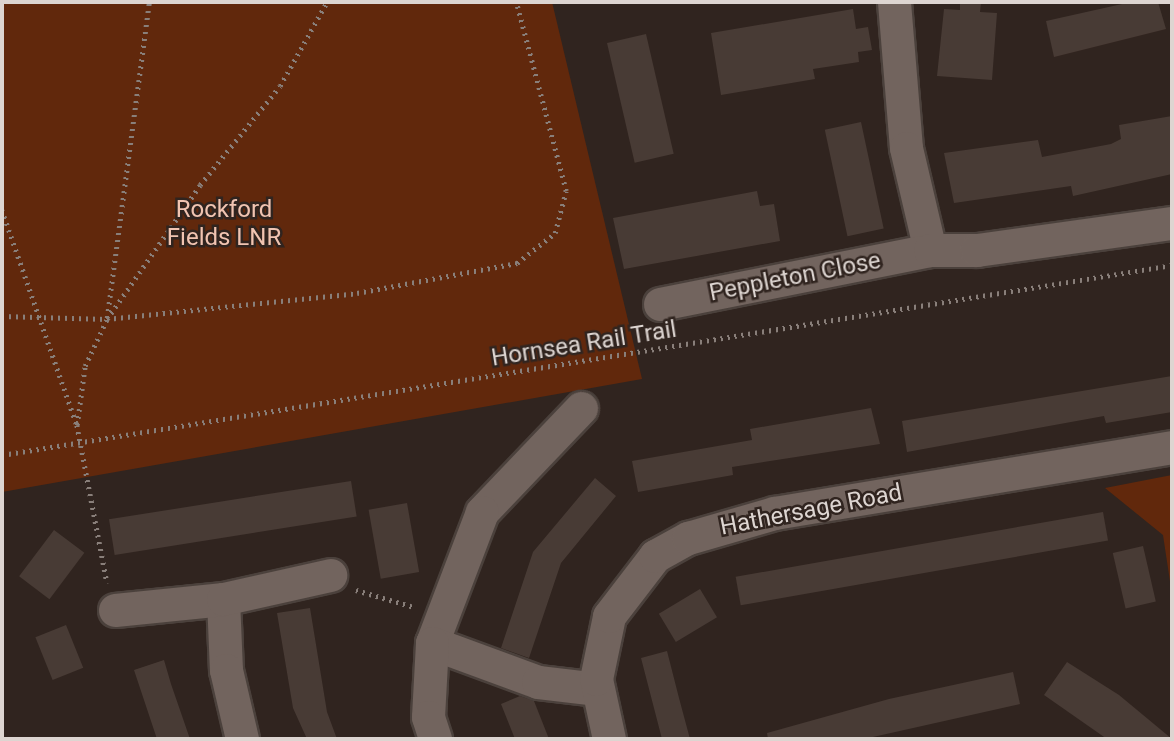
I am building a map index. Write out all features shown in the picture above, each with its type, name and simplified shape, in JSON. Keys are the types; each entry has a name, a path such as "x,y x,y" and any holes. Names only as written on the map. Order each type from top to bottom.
{"street":[{"path":"894,2 906,148 930,250"},
{"name":"Peppleton Close","path":"660,304 930,250 977,250 1172,223"},
{"path":"435,739 428,717 437,629 482,512 581,408"},
{"name":"Hathersage Road","path":"609,739 597,689 609,616 654,556 688,538 774,513 1172,447"},
{"path":"115,610 223,600 330,575"},
{"path":"223,600 226,670 242,739"},
{"path":"437,629 538,682 597,689"}],"path":[{"path":"107,319 149,2"},
{"path":"77,425 85,366 107,319 200,185 281,86 327,2"},
{"path":"2,316 44,320 107,319 357,293 517,263 555,233 566,191 516,2"},
{"path":"2,210 44,320 77,425 115,610"},
{"name":"Hornsea Rail Trail","path":"2,455 80,445 1172,265"},
{"path":"330,575 339,585 437,629"}],"green space":[{"name":"Rockford Fields LNR","path":"2,2 552,2 642,379 2,492"},
{"path":"1172,475 1171,588 1163,535 1105,488"}],"building":[{"path":"960,2 981,2 980,12 997,13 992,80 937,76 944,9 960,10"},
{"path":"1131,2 1158,2 1166,29 1054,57 1046,21"},
{"path":"853,9 856,29 868,27 872,50 858,52 859,62 813,69 815,79 721,95 711,33"},
{"path":"646,34 674,154 635,163 607,43"},
{"path":"1172,116 1172,174 1073,196 1071,186 954,203 944,153 1038,140 1042,157 1111,144 1121,139 1119,125"},
{"path":"861,122 884,229 847,236 825,130"},
{"path":"757,191 760,206 774,204 780,241 624,269 613,218"},
{"path":"1172,376 1172,412 1106,423 1104,416 907,452 902,421"},
{"path":"871,408 880,444 732,467 733,475 638,492 632,461 752,440 750,429"},
{"path":"595,478 616,496 561,563 529,658 501,648 533,552"},
{"path":"351,481 357,517 115,555 109,519"},
{"path":"407,503 419,572 381,579 369,510"},
{"path":"1103,512 1108,541 741,605 736,577"},
{"path":"54,530 84,553 49,599 19,576"},
{"path":"1143,546 1156,602 1126,609 1113,553"},
{"path":"700,589 717,617 676,642 659,614"},
{"path":"310,608 327,712 337,739 307,739 293,708 277,613"},
{"path":"66,625 83,668 53,680 35,637"},
{"path":"667,651 690,739 662,739 641,658"},
{"path":"164,660 190,739 157,739 134,670"},
{"path":"1067,662 1119,695 1172,739 1107,739 1044,695"},
{"path":"1013,672 1020,704 864,739 768,739 767,733 889,699"},
{"path":"520,696 534,701 549,739 515,739 501,704"}]}
